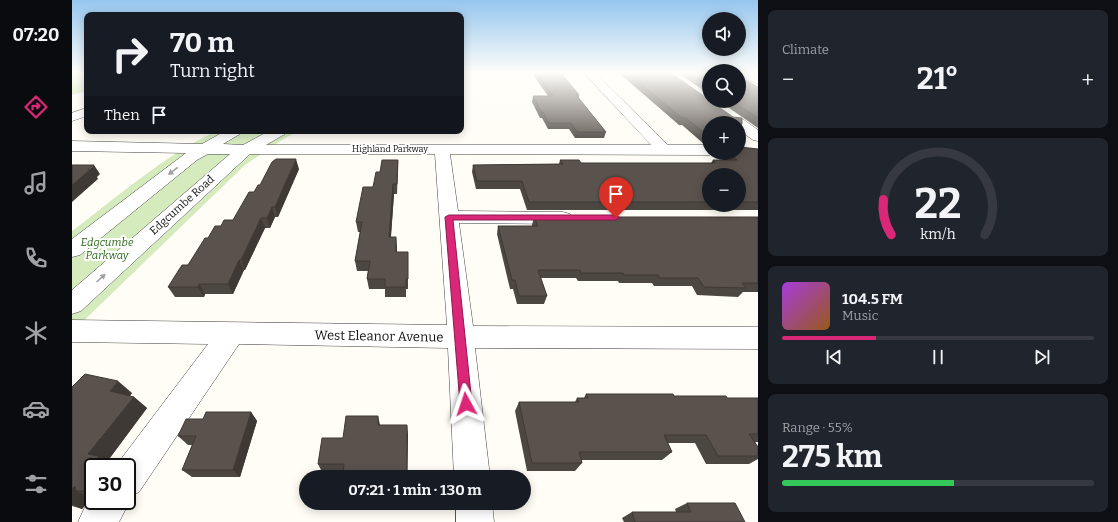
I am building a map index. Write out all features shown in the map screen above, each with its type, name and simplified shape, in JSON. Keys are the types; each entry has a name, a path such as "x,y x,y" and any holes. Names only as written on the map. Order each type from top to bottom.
{"street":[{"path":"613,97 663,149"},
{"path":"72,116 84,113"},
{"path":"746,133 756,146"},
{"path":"72,250 190,157 230,134"},
{"name":"Edgcumbe Road","path":"72,304 248,148 274,134"},
{"name":"Highland Parkway","path":"78,136 205,148 702,150"},
{"path":"442,150 461,337 471,470"},
{"path":"449,217 584,218"},
{"name":"West Eleanor Avenue","path":"72,332 461,337 758,338"},
{"path":"136,467 231,334"},
{"path":"97,522 106,510"},
{"path":"475,510 476,522"}],"green space":[{"name":"Edgcumbe Parkway","path":"211,134 294,134 285,138 245,165 72,332 72,231 179,151"}],"building":[{"path":"534,97 578,97 606,132 577,132 571,123 549,123 543,112 541,112"},
{"path":"657,97 702,97 702,108 720,108 732,116 702,116 702,131 686,118 682,118"},
{"path":"746,97 758,97 758,118 743,108 746,108"},
{"path":"746,148 758,149 758,202 746,202 746,168 702,168 702,202 529,202 522,181 477,181 473,165 563,164 560,160 579,160 581,163 715,163 713,160 746,160"},
{"path":"276,159 296,159 275,207 272,207 267,218 261,218 228,284 199,284 198,287 168,287 182,265 188,265 205,238 208,238 215,226 221,226 224,220 233,220 249,192 254,192 258,185 260,185 272,162"},
{"path":"382,160 398,160 397,184 393,184 389,237 396,237 396,252 408,252 408,279 406,279 406,287 385,287 385,279 367,279 370,261 355,261 362,222 356,222 363,187 373,187 376,172 380,172"},
{"path":"72,165 94,165 72,185"},
{"path":"534,217 758,217 758,283 742,283 746,288 704,287 698,278 660,278 658,275 624,275 623,273 581,273 580,270 538,270 547,296 519,296 515,280 512,280 498,226 538,226"},
{"path":"85,374 118,381 110,391 134,397 88,454 98,456 99,458 84,458 84,491 76,491 75,486 72,489 72,387"},
{"path":"586,394 673,394 674,396 726,396 727,398 758,398 758,434 749,434 758,447 758,456 718,456 706,435 664,435 672,452 579,452 582,463 532,463 519,402 579,402 577,398 588,398"},
{"path":"206,412 251,412 233,470 182,470 196,436 178,436 186,419 203,419"},
{"path":"346,416 378,416 378,425 407,425 407,470 343,470 344,464 318,464 322,438 343,438"},
{"path":"687,503 735,503 745,522 635,522 632,512 691,512"}],"route":[{"path":"466,404 449,217 616,218"}]}
